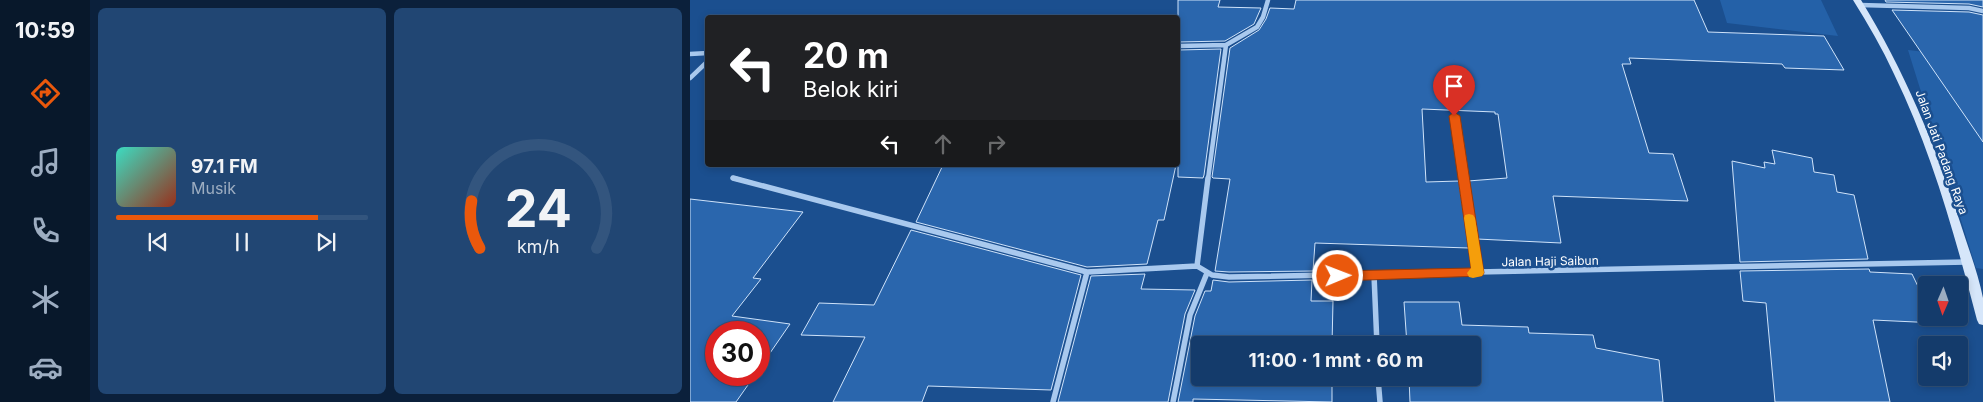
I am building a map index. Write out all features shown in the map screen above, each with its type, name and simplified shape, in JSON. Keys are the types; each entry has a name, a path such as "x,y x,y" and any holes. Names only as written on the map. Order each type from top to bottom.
{"street":[{"path":"1180,46 1226,45 1257,27 1263,17 1268,0"},
{"path":"1859,3 1969,8 1983,11"},
{"name":"Jalan Jati Padang Raya","path":"1859,3 1902,81 1918,115 1967,262 1983,320"},
{"path":"733,178 1087,272 1197,266 1226,45"},
{"path":"690,54 705,53"},
{"path":"690,78 705,64"},
{"path":"1454,116 1478,273"},
{"name":"Jalan Haji Saibun","path":"1197,266 1207,273 1218,277 1229,277 1374,276 1967,262"},
{"path":"1053,402 1087,272"},
{"path":"1173,402 1190,315 1207,273"},
{"path":"1374,276 1377,336"},
{"path":"1379,386 1380,402"}],"shaded area":[{"path":"1720,0 1821,0 1838,36 1727,23"},
{"path":"1908,50 1976,58 1983,78 1983,269 1976,268"}],"building":[{"path":"1178,0 1220,0 1218,7 1261,8 1254,24 1225,41 1180,42 1180,15 1178,15"},
{"path":"1296,0 1694,0 1708,32 1824,36 1844,70 1785,68 1782,64 1629,58 1631,64 1622,64 1649,153 1673,154 1688,201 1553,196 1561,243 1477,239 1468,181 1507,178 1498,114 1495,114 1495,112 1422,109 1426,182 1459,181 1469,248 1315,243 1313,271 1215,271 1230,179 1212,177 1230,48 1259,30 1270,8 1294,9"},
{"path":"1885,0 1983,0 1983,7 1969,4 1886,2"},
{"path":"1892,10 1969,12 1983,15 1983,142"},
{"path":"1221,49 1203,178 1178,177 1178,167 1180,167 1180,50"},
{"path":"1772,150 1812,158 1814,172 1834,175 1837,192 1854,195 1868,259 1740,262 1732,161 1765,168 1764,162 1775,164"},
{"path":"942,167 1176,167 1164,220 1158,220 1147,264 1087,267 916,222"},
{"path":"690,199 803,212 753,278 761,279 732,316 768,321 705,321 705,386 747,386 736,402 690,402"},
{"path":"911,230 1081,275 1051,390 928,386 922,402 833,402 865,337 801,335 819,303 874,305"},
{"path":"1869,269 1870,272 1912,274 1918,286 1918,322 1873,320 1890,402 1775,402 1766,303 1743,301 1740,271"},
{"path":"1145,274 1141,289 1195,290 1185,314 1168,402 1058,402 1091,276"},
{"path":"1213,280 1229,282 1312,280 1311,301 1333,301 1332,336 1191,336 1195,316 1205,291 1211,291"},
{"path":"1404,302 1459,302 1462,325 1528,327 1529,333 1593,335 1596,348 1659,360 1663,402 1410,402 1409,386 1481,386 1481,336 1406,336"},
{"path":"770,321 790,324 770,353"},
{"path":"1191,336 1191,386 1332,386 1332,402 1193,399 1193,402 1178,402"}],"slow traffic":[{"path":"1469,218 1478,273 1473,273"}],"route":[{"path":"1338,276 1478,273 1454,116"}]}
